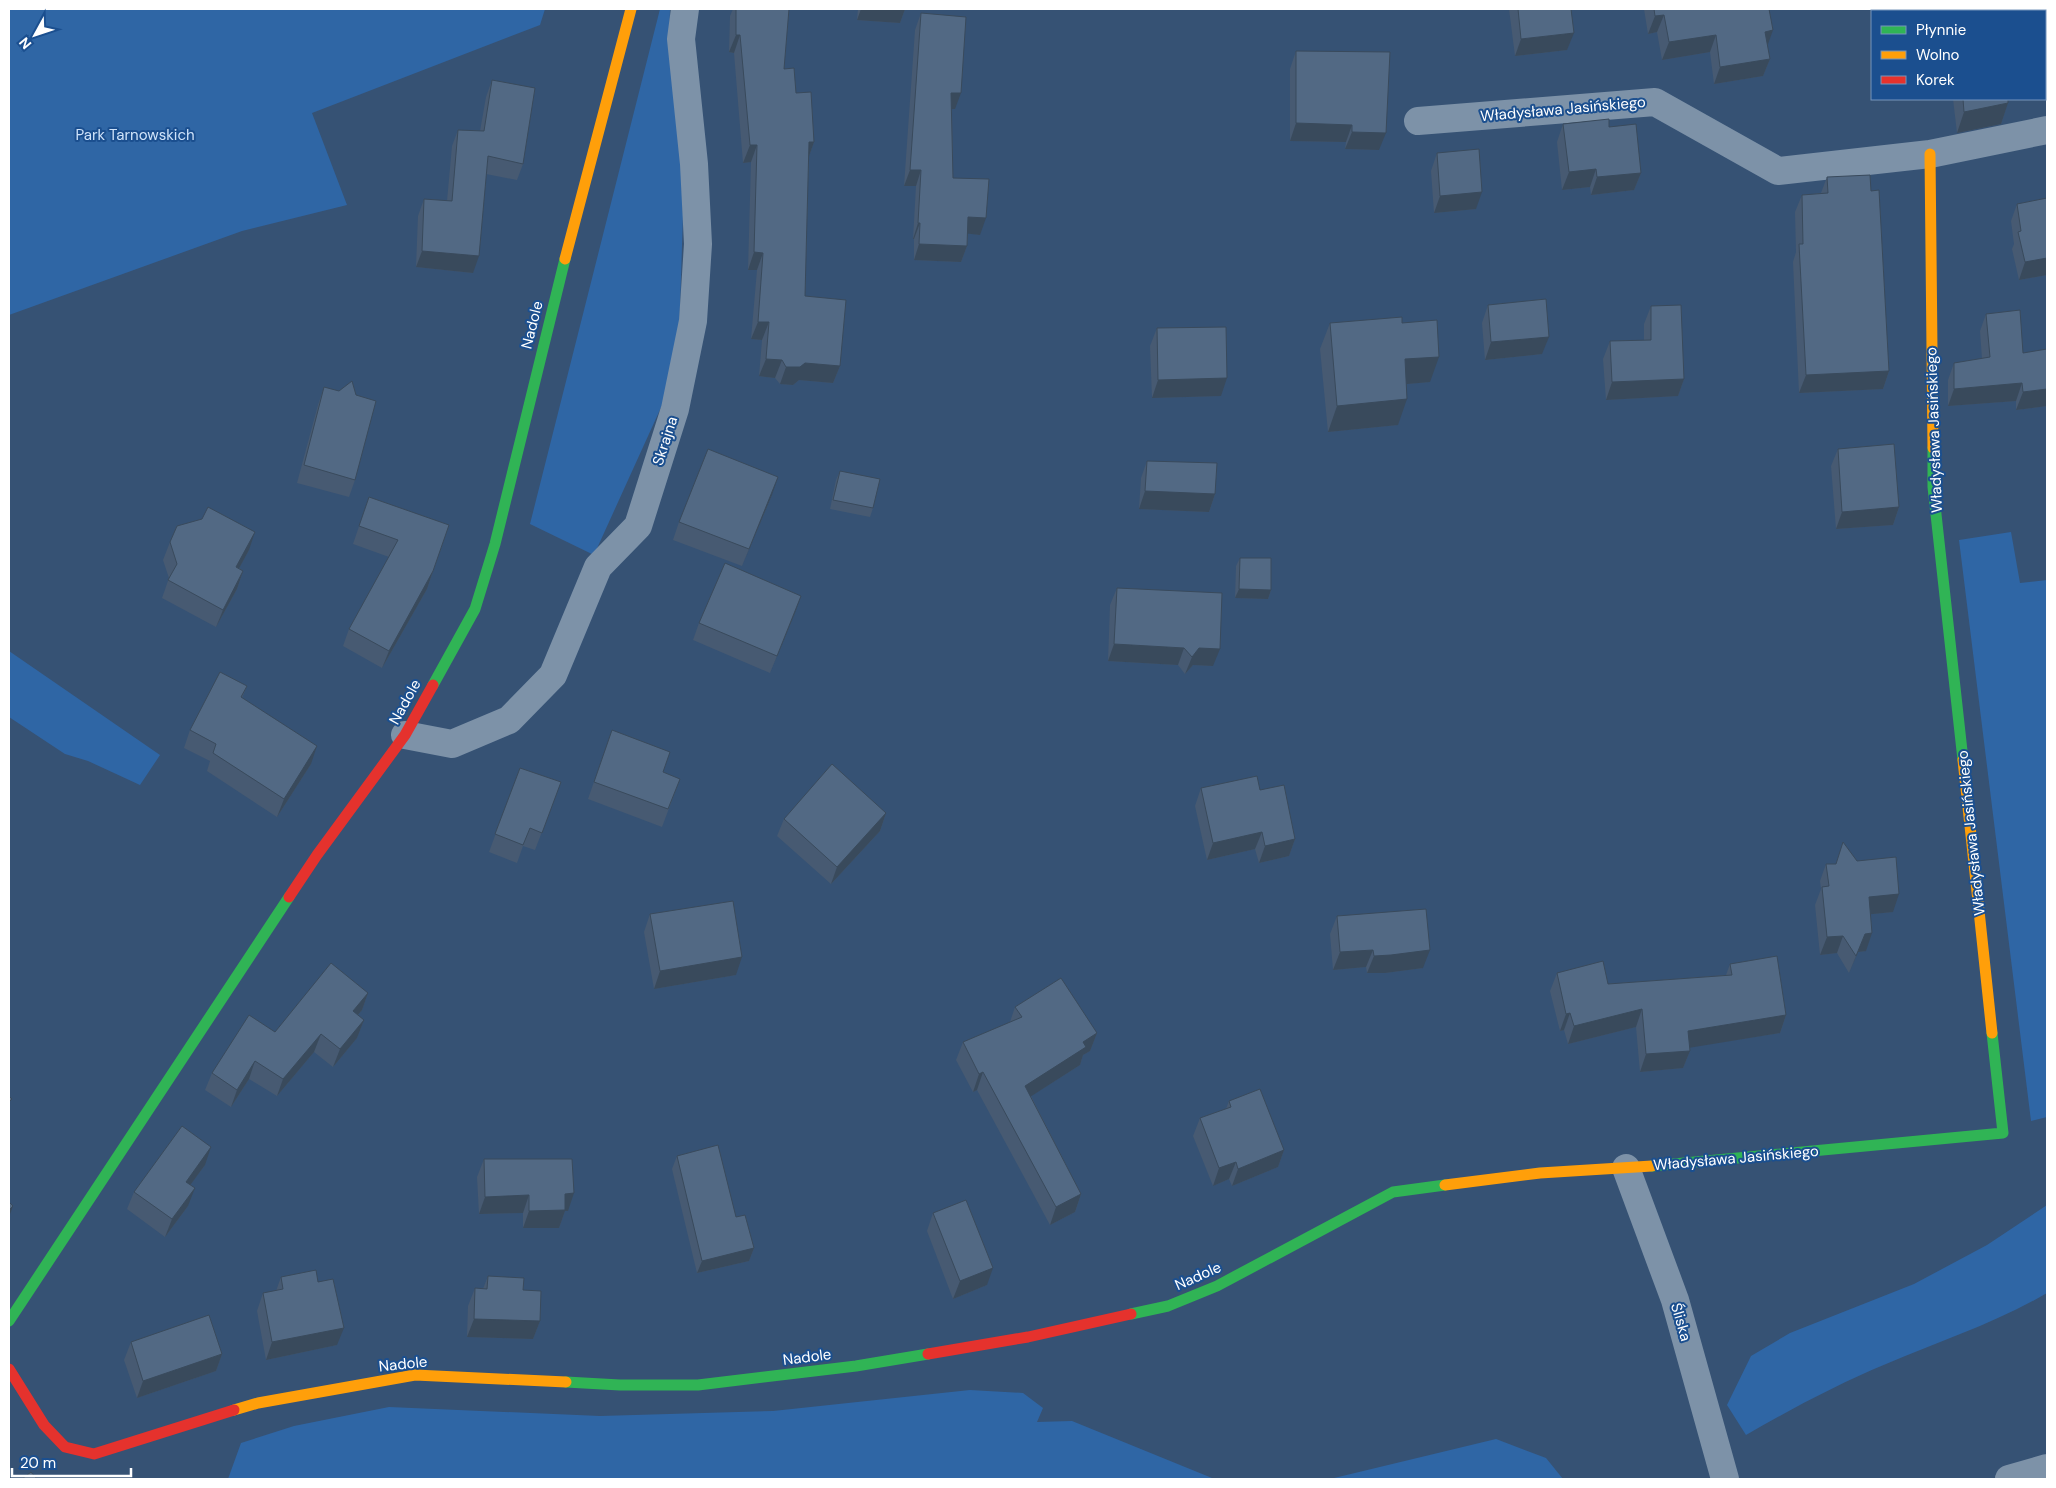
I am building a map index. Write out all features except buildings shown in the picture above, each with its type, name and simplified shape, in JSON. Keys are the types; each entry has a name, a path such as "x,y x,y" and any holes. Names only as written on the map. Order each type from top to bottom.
{"street":[{"name":"Nadole","path":"9,1321 317,855 404,735 475,609 495,544 549,318 631,9"},
{"name":"Skrajna","path":"404,735 452,744 509,720 553,674 598,567 638,526 675,409 692,320 698,244 694,164 681,39 685,9"},
{"name":"Władysława Jasińskiego","path":"1418,121 1655,102 1778,170 1930,154 2047,130"},
{"name":"Władysława Jasińskiego","path":"1626,1168 2003,1133 1933,487 1930,154"},
{"name":"Nadole","path":"9,1369 44,1425 64,1447 94,1454 258,1403 415,1375 620,1385 698,1385 836,1368 1028,1337 1168,1306 1217,1286 1393,1192 1540,1172 1626,1168"},
{"name":"Śliska","path":"1626,1168 1675,1300 1725,1479"},
{"path":"2009,1479 2047,1468"}],"green space":[{"name":"Park Tarnowskich","path":"9,9 545,9 540,25 312,113 347,205 242,231 9,315"},
{"path":"660,9 670,9 669,48 679,124 683,215 678,370 594,555 530,524"},
{"path":"2011,532 2020,583 2047,580 2047,1117 2031,1121 1959,540"},
{"path":"9,651 160,755 140,785 88,761 65,754 9,717"},
{"path":"2047,1205 2047,1293 1988,1323 1850,1380 1797,1406 1746,1435 1727,1405 1751,1356 1790,1333 1914,1284 1987,1245"},
{"path":"970,1390 1023,1393 1043,1408 1037,1422 1072,1421 1212,1478 1240,1479 228,1479 241,1443 294,1426 389,1407 600,1416 773,1411"},
{"path":"1496,1439 1546,1458 1563,1479 1330,1479"}],"traffic: fast":[{"path":"433,685 475,609 495,544 565,259"},
{"path":"1933,448 1933,487 1963,760"},
{"path":"9,1321 289,897"},
{"path":"1652,1166 2003,1133 1992,1033"},
{"path":"1131,1314 1168,1306 1217,1286 1393,1192 1445,1185"},
{"path":"566,1382 620,1385 698,1385 856,1366 928,1354"}],"traffic: slow":[{"path":"565,259 631,9"},
{"path":"1930,154 1933,448"},
{"path":"1963,760 1992,1033"},
{"path":"1445,1185 1540,1173 1652,1166"},
{"path":"234,1410 258,1403 415,1375 566,1382"}],"traffic: jam":[{"path":"289,897 317,855 405,735 433,685"},
{"path":"928,1354 1028,1337 1131,1314"},
{"path":"9,1369 44,1425 65,1447 94,1454 234,1410"}]}
